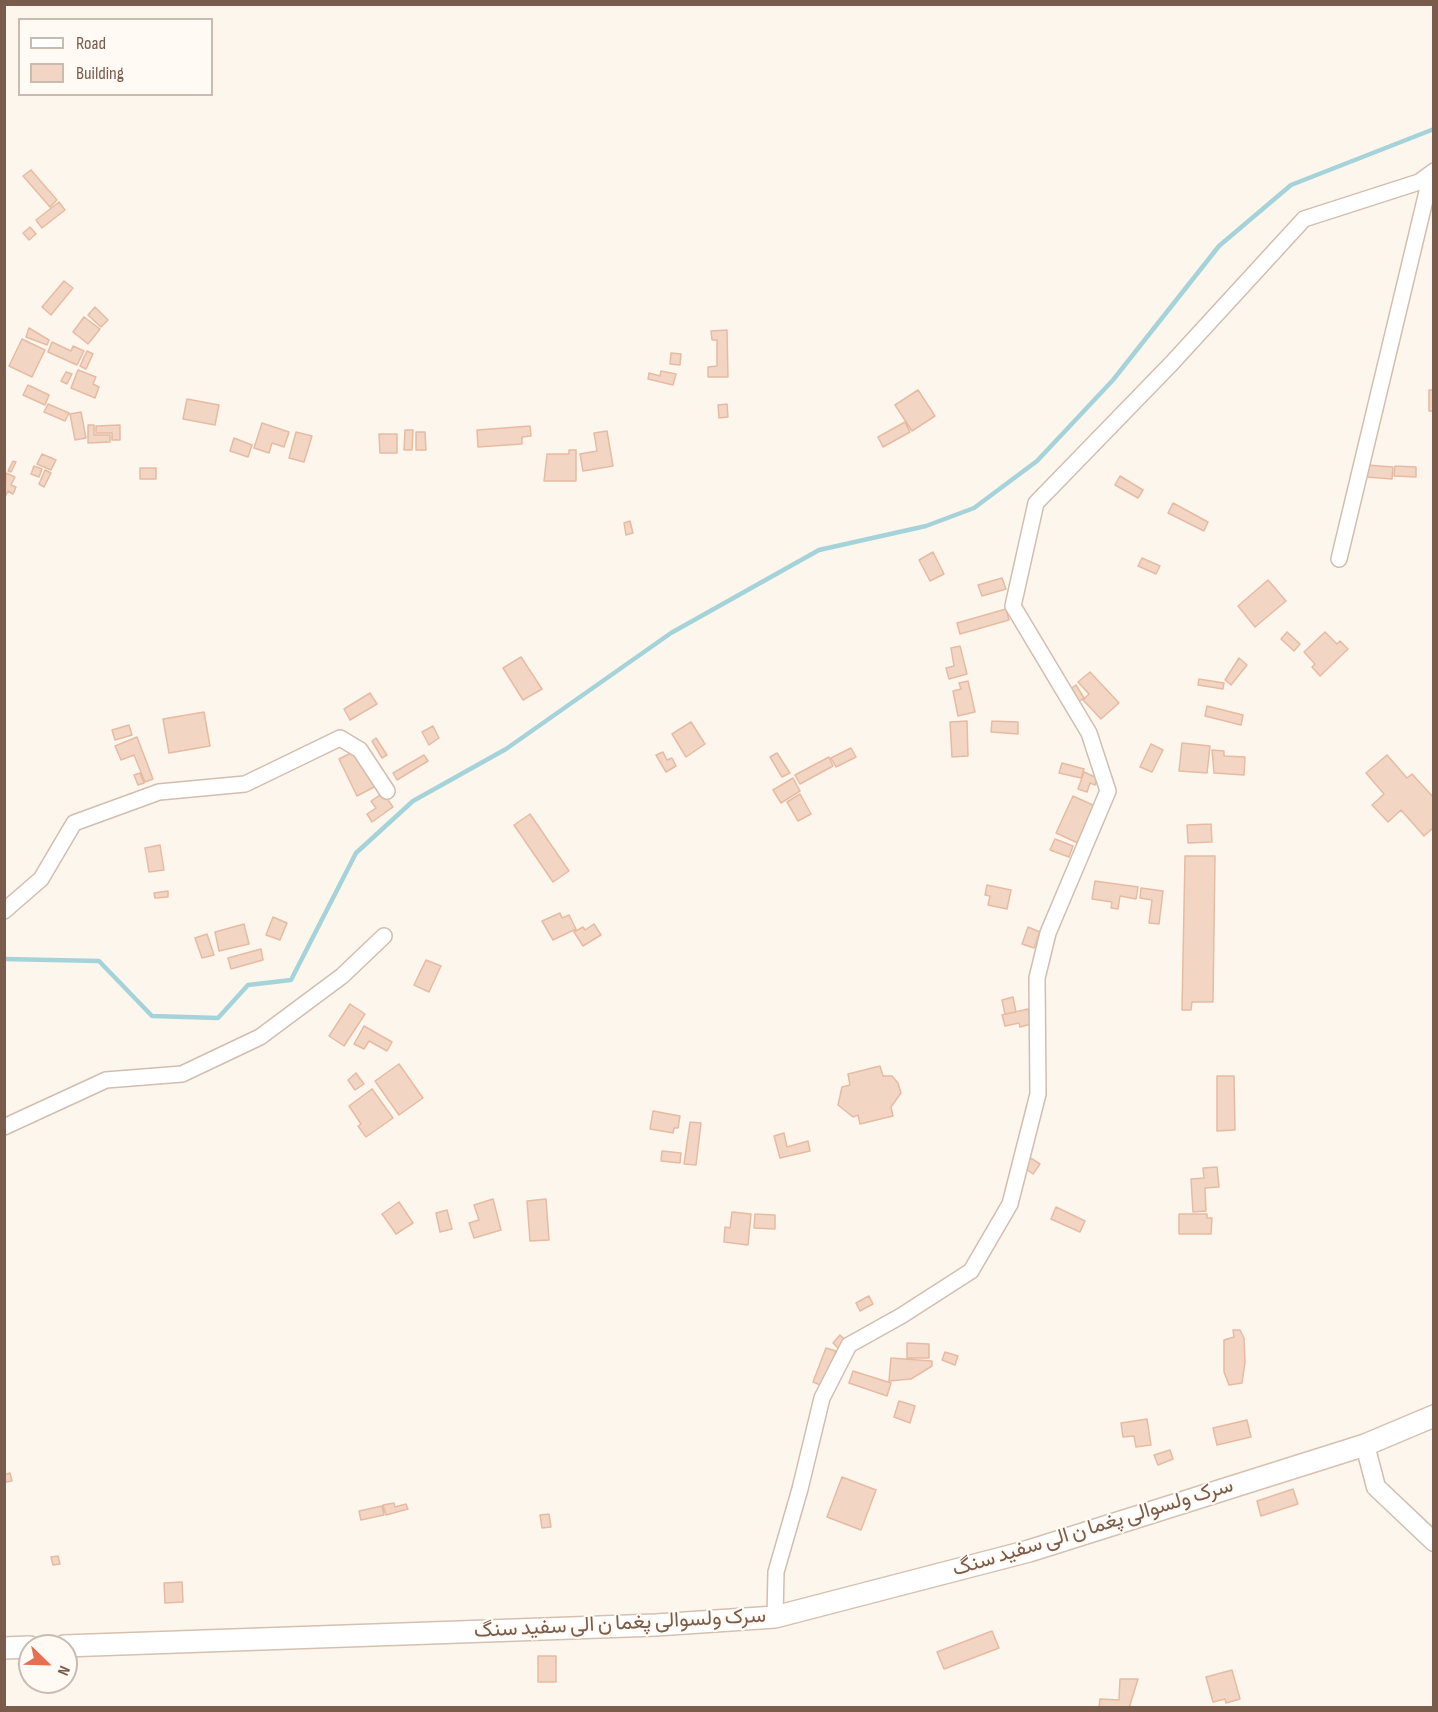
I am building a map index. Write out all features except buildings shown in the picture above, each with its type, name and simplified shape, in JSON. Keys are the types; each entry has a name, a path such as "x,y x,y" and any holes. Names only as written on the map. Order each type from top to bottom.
{"main road":[{"name":"سرک ولسوالی پغما ن الی سفید سنگ","path":"78,1646 656,1625 775,1617 1029,1551 1365,1445 1434,1416"}],"street":[{"path":"1340,559 1432,173"},
{"path":"775,1617 776,1572 800,1489 822,1398 849,1345 901,1316 971,1271 1010,1204 1038,1094 1037,978 1048,933 1108,791 1089,733 1013,606 1036,503 1171,364 1304,219 1419,182 1432,173"},
{"path":"4,911 41,879 74,823 159,792 245,784 340,738 360,750 387,791"},
{"path":"4,1127 106,1080 182,1074 260,1037 342,976 384,936"},
{"path":"1365,1445 1376,1487 1434,1542"}],"waterway":[{"path":"4,959 99,961 152,1016 218,1018 248,985 291,980 356,853 413,801 506,749 671,633 819,550 926,526 974,508 1037,461 1113,380 1219,246 1291,185 1434,129"}]}
